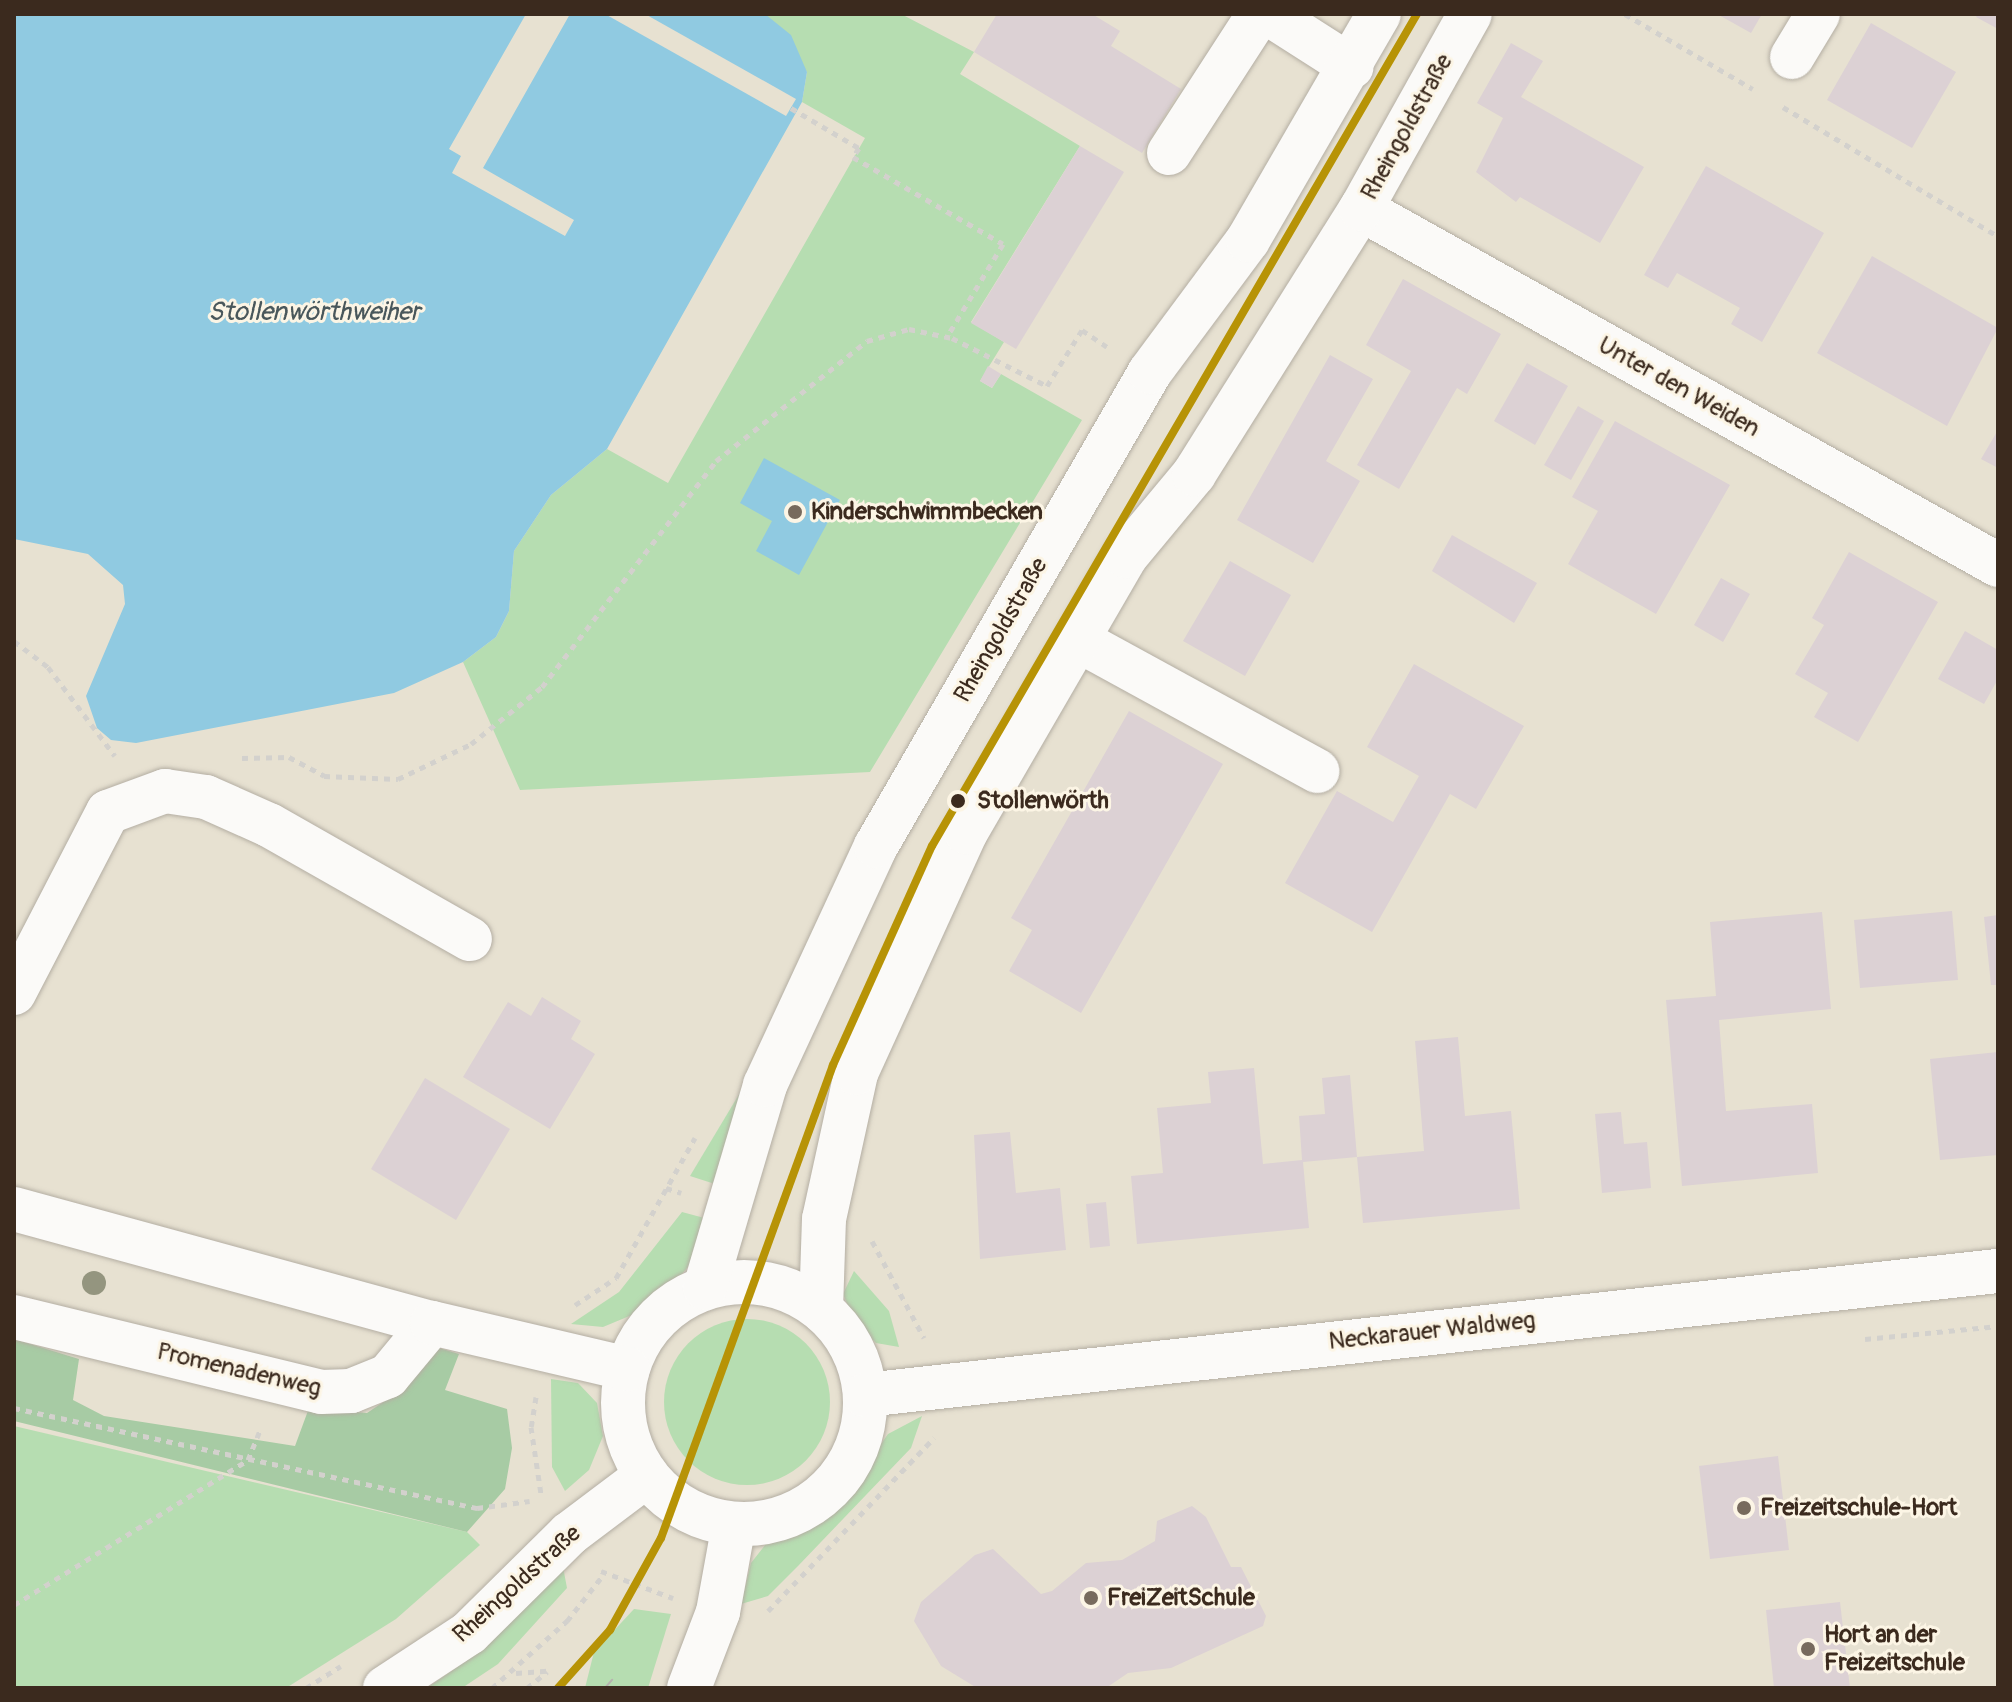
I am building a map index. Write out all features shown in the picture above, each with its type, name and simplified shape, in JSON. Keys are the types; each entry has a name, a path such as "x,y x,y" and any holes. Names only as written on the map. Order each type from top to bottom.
{"street":[{"path":"1169,153 1259,14"},
{"path":"1269,14 1352,67"},
{"name":"Rheingoldstraße","path":"705,1288 765,1085 812,977 876,846 1150,372 1248,240 1352,67 1379,14"},
{"name":"Rheingoldstraße","path":"821,1309 824,1219 856,1073 877,1019 966,832 1126,556 1231,418 1361,209 1470,14"},
{"path":"1792,57 1818,14"},
{"name":"Unter den Weiden","path":"1361,209 1998,565"},
{"path":"1078,640 1317,771"},
{"path":"14,993 108,812 165,791 206,797 269,825 470,939"},
{"path":"14,1209 432,1323 628,1369"},
{"name":"Neckarauer Waldweg","path":"865,1395 932,1385 1998,1271"},
{"path":"778,1286 821,1309 852,1347 865,1395 855,1453 839,1478 792,1514 734,1524 693,1513 646,1476 624,1425 628,1369 657,1319 705,1288 778,1286"},
{"name":"Promenadenweg","path":"14,1317 321,1392 351,1391 388,1376 432,1323"},
{"name":"Rheingoldstraße","path":"385,1688 469,1633 569,1534 646,1476"},
{"path":"689,1688 718,1612 734,1524"}],"path":[{"path":"1625,14 1998,236"},
{"path":"791,108 859,148 853,157 1003,244 947,337"},
{"path":"236,759 289,757 324,776 398,779 471,744 542,687 716,461 867,341 909,329 947,337 1047,386 1082,330 1150,372"},
{"path":"14,641 48,667 110,755 124,759"},
{"path":"569,1534 604,1574 718,1612 746,1617 777,1609 913,1467 937,1433 928,1346 889,1265 857,1224 824,1219"},
{"path":"14,1408 477,1508 542,1500"},
{"path":"14,1605 248,1460"},
{"path":"492,1688 515,1673 604,1574"},
{"path":"515,1673 547,1671 527,1688"}],"green space":[{"path":"765,14 901,14 974,52 960,74 1080,146 971,322 1004,342 980,381 992,388 1001,374 1082,420 870,772 520,790 463,662 496,637 509,611 514,551 551,495 607,449 668,483 865,138 802,102 807,72"},
{"path":"750,1076 718,1185 690,1176"},
{"path":"682,1212 708,1219 697,1256 677,1280 639,1312 603,1327 571,1324 619,1292"},
{"path":"854,1271 889,1311 899,1347 876,1343 855,1322 843,1294"},
{"path":"747,1319 779,1325 806,1343 824,1370 830,1402 824,1434 806,1461 779,1479 747,1485 715,1479 688,1461 670,1434 664,1402 670,1370 688,1343 715,1325"},
{"path":"14,1339 79,1359 73,1400 104,1416 295,1446 309,1408 367,1413 404,1388 436,1347 459,1354 445,1390 507,1409 512,1448 505,1489 467,1532 14,1421"},
{"path":"551,1379 578,1383 597,1403 603,1436 589,1470 565,1491 552,1467"},
{"path":"922,1416 911,1448 798,1566 768,1596 741,1604 751,1563 769,1540 808,1530 836,1508 888,1434"},
{"path":"14,1426 467,1532 480,1545 396,1619 286,1688 14,1688"},
{"path":"563,1567 567,1588 498,1664 462,1688 427,1688 486,1647"},
{"path":"634,1609 671,1614 648,1688 585,1688 594,1652"}],"water":[{"name":"Stollenwörthweiher","path":"14,14 765,14 791,35 807,72 802,102 607,449 551,495 514,551 509,611 496,637 463,662 394,693 136,743 111,740 97,728 86,696 125,604 123,585 88,554 14,539"},
{"name":"Kinderschwimmbecken","path":"764,458 840,500 799,575 756,551 772,521 740,503"}],"pier":[{"path":"526,14 570,14 483,168 574,220 565,236 452,173 461,156 449,149"},
{"path":"605,14 645,14 796,99 786,116"}],"building":[{"path":"997,14 1092,14 1120,31 1111,46 1181,89 1142,153 974,52"},
{"path":"1717,14 1762,14 1751,33"},
{"path":"1978,14 1998,14 1998,29 1976,17"},
{"path":"1871,23 1956,72 1912,148 1827,100"},
{"path":"1511,43 1543,61 1521,97 1644,167 1600,243 1520,197 1516,202 1476,172 1503,118 1477,103"},
{"path":"1080,146 1124,172 1016,349 971,323"},
{"path":"1706,166 1824,233 1762,342 1731,324 1740,308 1677,273 1668,288 1644,275"},
{"path":"1872,256 1998,328 1947,426 1817,353"},
{"path":"1403,279 1501,334 1467,394 1457,388 1399,489 1357,465 1411,371 1366,345"},
{"path":"1330,355 1373,379 1326,461 1360,481 1313,563 1237,520"},
{"path":"1527,363 1568,386 1535,445 1494,421"},
{"path":"988,366 1001,374 992,388 980,381"},
{"path":"1578,406 1604,421 1571,480 1544,465"},
{"path":"1615,421 1730,485 1656,614 1568,564 1598,511 1572,497"},
{"path":"1998,430 1998,468 1981,459"},
{"path":"1452,535 1537,583 1514,623 1432,571"},
{"path":"1849,552 1938,602 1858,742 1814,717 1828,693 1795,674 1824,625 1812,618"},
{"path":"1230,561 1291,595 1245,676 1183,641"},
{"path":"1721,578 1750,594 1723,642 1694,625"},
{"path":"1965,631 1998,650 1998,679 1984,704 1938,679"},
{"path":"1414,664 1524,726 1476,809 1450,794 1372,932 1285,883 1337,791 1393,822 1419,776 1367,747"},
{"path":"1129,711 1223,764 1081,1013 1009,971 1032,930 1011,918"},
{"path":"1952,911 1958,980 1860,988 1854,920"},
{"path":"1822,912 1831,1009 1719,1020 1726,1111 1812,1104 1818,1173 1682,1186 1666,1000 1716,996 1710,922"},
{"path":"1998,915 1998,985 1991,985 1984,917"},
{"path":"542,997 581,1021 571,1039 595,1054 550,1129 463,1077 508,1002 531,1016"},
{"path":"1458,1037 1465,1116 1511,1111 1520,1209 1363,1223 1357,1157 1424,1151 1415,1041"},
{"path":"1998,1052 1998,1155 1940,1160 1930,1059"},
{"path":"1254,1068 1263,1164 1302,1160 1299,1116 1325,1114 1322,1078 1350,1075 1357,1157 1303,1162 1309,1228 1137,1244 1131,1176 1163,1173 1157,1108 1211,1103 1208,1072"},
{"path":"425,1078 510,1129 456,1220 371,1169"},
{"path":"1621,1112 1624,1144 1647,1142 1651,1188 1602,1193 1595,1114"},
{"path":"1010,1132 1016,1193 1060,1188 1066,1250 980,1259 974,1135"},
{"path":"1106,1202 1110,1246 1090,1248 1086,1204"},
{"name":"Freizeitschule-Hort","path":"1778,1456 1789,1550 1710,1559 1699,1466"},
{"name":"FreiZeitSchule","path":"1192,1506 1206,1517 1231,1567 1241,1567 1266,1616 1263,1626 1171,1668 1128,1673 1106,1688 977,1688 941,1666 914,1621 921,1602 975,1555 993,1549 1041,1594 1052,1591 1086,1563 1122,1560 1155,1541 1157,1521"},
{"name":"Hort an der Freizeitschule","path":"1840,1602 1850,1688 1774,1688 1766,1610"}],"tram line":[{"path":"605,1688 612,1680"}],"transit line":[{"path":"558,1688 610,1630 661,1538 833,1065 932,846 1417,14"}],"place":[{"name":"Kinderschwimmbecken","path":"795,512"},
{"name":"Stollenwörth","path":"958,801"},
{"name":"Freizeitschule-Hort","path":"1744,1508"},
{"name":"FreiZeitSchule","path":"1091,1598"},
{"name":"Hort an der Freizeitschule","path":"1808,1649"}]}
